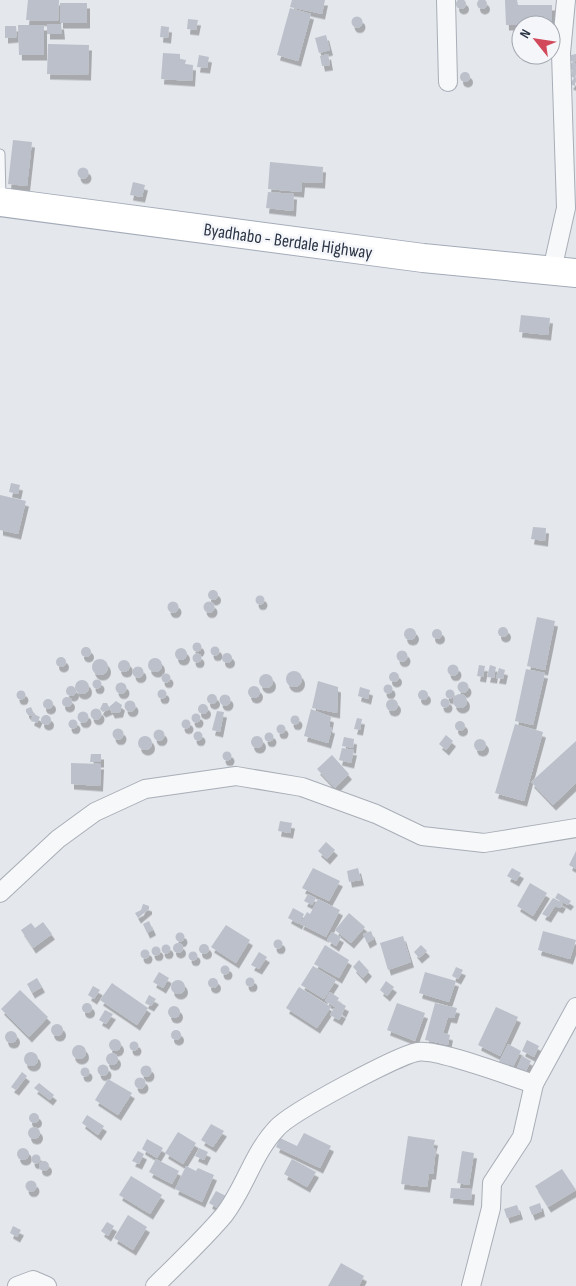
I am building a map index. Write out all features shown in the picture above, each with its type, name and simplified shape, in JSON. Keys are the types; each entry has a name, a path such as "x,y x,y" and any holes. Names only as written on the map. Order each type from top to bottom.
{"main road":[{"name":"Byadhabo - Berdale Highway","path":"0,202 423,258 564,272"}],"street":[{"path":"446,0 448,82"},
{"path":"564,272 566,208 561,53 566,0"},
{"path":"0,893 58,839 95,812 145,788 236,776 302,787 376,814 422,836 484,843 576,828"},
{"path":"471,1286 491,1208 492,1183 522,1137 534,1084 576,1007"},
{"path":"155,1286 224,1214 256,1156 278,1127 305,1109 362,1078 418,1052 446,1056 534,1084"},
{"path":"17,1286 33,1280 47,1286"}],"lane":[{"path":"0,154 0,202"}],"building":[{"path":"459,-1 463,-1 466,4 465,8 459,9 456,6 456,2"},
{"path":"480,-1 484,-1 487,4 486,8 480,9 477,6 477,2"},
{"path":"28,0 59,0 58,21 26,20"},
{"path":"292,0 325,0 322,14 290,7"},
{"path":"505,0 517,0 518,5 552,5 552,15 511,15 511,25 506,25"},
{"path":"60,3 87,3 87,23 60,23"},
{"path":"290,8 311,14 298,61 277,55"},
{"path":"355,17 359,17 362,22 361,26 355,27 352,24 352,20"},
{"path":"188,19 198,20 196,30 187,29"},
{"path":"47,24 61,24 62,34 47,34"},
{"path":"18,25 44,25 44,55 19,55"},
{"path":"5,26 16,26 17,37 5,38"},
{"path":"161,26 169,27 168,38 160,37"},
{"path":"326,35 330,50 319,53 315,38"},
{"path":"48,44 89,45 88,75 47,74"},
{"path":"163,53 180,54 180,59 186,60 185,64 193,65 192,81 161,79"},
{"path":"328,54 330,65 322,66 320,56"},
{"path":"576,54 576,62 574,62 576,64 575,86 570,84 574,78 571,76 573,70 569,69 569,65 573,62 570,60 571,55"},
{"path":"199,55 209,57 207,68 197,67"},
{"path":"465,72 470,77 465,82 460,77"},
{"path":"13,140 32,142 27,186 8,184"},
{"path":"270,162 323,167 322,183 302,182 301,192 268,189"},
{"path":"83,167 89,173 83,179 77,173"},
{"path":"133,182 145,185 142,197 130,195"},
{"path":"268,192 294,194 293,211 266,208"},
{"path":"521,315 550,318 548,335 519,332"},
{"path":"11,483 20,485 18,494 9,492"},
{"path":"0,495 26,501 18,534 0,530"},
{"path":"533,527 546,528 545,541 531,539"},
{"path":"211,590 215,590 218,595 217,599 211,600 208,597 208,593"},
{"path":"260,595 265,600 260,605 255,600"},
{"path":"171,602 175,602 178,607 177,611 171,612 168,609 168,605"},
{"path":"207,602 211,602 214,607 213,611 207,612 204,609 204,605"},
{"path":"537,617 555,621 545,670 527,666"},
{"path":"501,627 505,627 508,632 507,636 501,637 498,634 498,630"},
{"path":"408,628 412,628 416,634 412,640 408,640 404,636 404,632"},
{"path":"435,629 439,629 442,634 441,638 435,639 432,636 432,632"},
{"path":"197,642 202,647 197,652 192,647"},
{"path":"215,646 220,651 215,656 210,651"},
{"path":"84,647 88,647 91,652 90,656 84,657 81,654 81,650"},
{"path":"181,648 187,654 181,660 175,654"},
{"path":"402,650 408,656 402,662 396,656"},
{"path":"197,653 202,658 197,663 192,658"},
{"path":"227,653 232,658 227,663 222,658"},
{"path":"59,657 63,657 66,662 65,666 59,667 56,664 56,660"},
{"path":"155,658 160,660 162,665 160,670 155,672 150,670 148,665 150,660"},
{"path":"100,659 108,667 100,675 92,667"},
{"path":"124,660 130,666 124,672 118,666"},
{"path":"453,664 459,670 453,676 447,670"},
{"path":"479,665 485,666 483,677 477,676"},
{"path":"490,665 496,667 494,678 487,677"},
{"path":"138,666 144,672 138,678 132,672"},
{"path":"499,668 505,670 503,679 496,678"},
{"path":"526,669 545,673 533,725 515,721"},
{"path":"294,671 300,673 302,679 300,685 294,687 288,685 286,679 288,673"},
{"path":"392,672 396,672 399,677 398,681 392,682 389,679 389,675"},
{"path":"166,673 171,678 166,683 161,678"},
{"path":"263,674 269,674 273,681 269,688 263,688 259,684 259,678"},
{"path":"97,679 102,684 97,689 92,684"},
{"path":"82,680 87,682 89,687 87,692 82,694 77,692 75,687 77,682"},
{"path":"318,681 338,687 337,713 312,708"},
{"path":"121,682 127,688 121,694 115,688"},
{"path":"461,682 465,682 468,687 467,691 461,692 458,689 458,685"},
{"path":"388,684 393,689 388,694 383,689"},
{"path":"69,686 73,686 76,691 75,695 69,696 66,693 66,689"},
{"path":"252,686 256,686 260,692 256,698 252,698 248,694 248,690"},
{"path":"360,687 370,690 368,699 358,696"},
{"path":"162,689 167,694 162,699 157,694"},
{"path":"450,689 455,694 450,699 445,694"},
{"path":"21,690 26,695 21,700 16,695"},
{"path":"421,690 425,690 428,695 427,699 421,700 418,697 418,693"},
{"path":"212,694 217,699 212,704 207,699"},
{"path":"460,694 465,696 467,701 465,706 460,708 455,706 453,701 455,696"},
{"path":"223,695 227,695 230,700 229,704 223,705 220,702 220,698"},
{"path":"65,697 69,697 72,702 71,706 65,707 62,704 62,700"},
{"path":"445,698 450,703 445,708 440,703"},
{"path":"48,699 53,704 48,709 43,704"},
{"path":"390,699 394,699 398,705 394,711 390,711 386,707 386,703"},
{"path":"130,700 136,706 130,712 124,706"},
{"path":"116,701 122,705 120,712 112,713 110,709 103,712 100,709 103,703 107,703 109,707"},
{"path":"201,704 205,704 208,709 207,713 201,714 198,711 198,707"},
{"path":"31,707 34,714 40,717 37,723 31,720 33,715 29,716 26,712 26,709"},
{"path":"96,708 102,714 96,720 90,714"},
{"path":"311,709 331,717 329,727 332,728 328,743 304,736"},
{"path":"217,711 224,712 220,732 212,730"},
{"path":"81,712 85,712 88,717 87,721 81,722 78,719 78,715"},
{"path":"196,713 201,718 196,723 191,718"},
{"path":"46,715 51,720 46,725 41,720"},
{"path":"295,715 300,720 295,725 290,720"},
{"path":"357,718 362,719 360,730 354,729"},
{"path":"73,719 78,724 73,729 68,724"},
{"path":"186,719 191,724 186,729 181,724"},
{"path":"458,721 462,721 465,726 464,730 458,731 455,728 455,724"},
{"path":"281,724 286,729 281,734 276,729"},
{"path":"515,724 543,732 524,801 495,793"},
{"path":"118,728 124,734 118,740 112,734"},
{"path":"159,729 165,735 159,741 153,735"},
{"path":"198,731 203,736 198,741 193,736"},
{"path":"269,732 274,737 269,742 264,737"},
{"path":"446,735 453,741 446,750 439,744"},
{"path":"145,736 150,738 152,743 150,748 145,750 140,748 138,743 140,738"},
{"path":"257,736 263,742 257,748 251,742"},
{"path":"344,737 354,739 353,748 342,746"},
{"path":"480,739 486,745 480,751 474,745"},
{"path":"576,741 576,783 553,805 531,782"},
{"path":"342,748 354,750 351,763 339,760"},
{"path":"227,751 232,756 227,761 222,756"},
{"path":"91,754 101,754 101,762 90,762"},
{"path":"332,755 349,774 335,788 317,769"},
{"path":"71,763 101,764 100,786 71,784"},
{"path":"280,821 292,823 290,833 278,831"},
{"path":"326,842 335,850 327,859 318,851"},
{"path":"576,851 576,869 569,865"},
{"path":"313,868 340,881 329,901 302,888"},
{"path":"358,868 361,880 349,882 347,871"},
{"path":"512,868 521,873 516,881 507,876"},
{"path":"530,883 547,893 533,916 517,906"},
{"path":"558,893 571,901 568,905 555,898"},
{"path":"308,894 316,898 312,905 304,901"},
{"path":"553,898 563,903 560,908 555,906 548,917 542,914"},
{"path":"318,899 340,910 326,937 300,924 307,912 310,914"},
{"path":"143,904 149,906 149,909 138,918 135,913 141,910"},
{"path":"293,908 304,914 299,924 288,918"},
{"path":"349,913 365,927 351,943 335,930"},
{"path":"149,921 153,930 147,933 143,924"},
{"path":"43,922 52,934 33,948 21,930 31,923 35,928"},
{"path":"226,925 250,940 236,963 211,947"},
{"path":"371,931 374,939 367,943 363,934"},
{"path":"543,931 576,940 570,959 538,950"},
{"path":"180,932 185,937 180,942 175,937"},
{"path":"332,932 341,937 336,946 327,940"},
{"path":"403,936 411,962 388,970 380,943"},
{"path":"278,939 283,944 278,949 273,944"},
{"path":"176,943 180,943 183,948 182,952 176,953 173,950 173,946"},
{"path":"166,944 171,949 166,954 161,949"},
{"path":"202,944 206,944 209,949 208,953 202,954 199,951 199,947"},
{"path":"325,945 349,960 339,978 314,964"},
{"path":"421,945 427,951 419,958 414,952"},
{"path":"156,946 161,951 156,956 151,951"},
{"path":"145,949 150,954 145,959 140,954"},
{"path":"193,951 198,956 193,961 188,956"},
{"path":"259,952 267,957 259,969 251,965"},
{"path":"359,960 369,971 363,978 353,967"},
{"path":"225,965 230,970 225,975 220,970"},
{"path":"313,966 336,980 324,999 301,985"},
{"path":"456,967 463,970 458,979 452,976"},
{"path":"159,972 169,978 163,988 153,982"},
{"path":"425,972 456,981 449,1002 419,993"},
{"path":"250,977 255,982 250,987 245,982"},
{"path":"37,978 42,987 32,993 27,984"},
{"path":"211,978 215,978 218,983 217,987 211,988 208,985 208,981"},
{"path":"178,980 183,982 185,987 183,992 178,994 173,992 171,987 173,982"},
{"path":"386,981 394,987 387,996 380,990"},
{"path":"112,983 148,1008 137,1025 100,1000"},
{"path":"93,986 100,990 94,999 88,995"},
{"path":"299,987 331,1007 317,1028 286,1008"},
{"path":"20,990 48,1017 29,1037 1,1009"},
{"path":"330,992 339,998 337,1001 346,1006 343,1012 325,1001"},
{"path":"149,995 156,999 151,1006 145,1003"},
{"path":"85,1003 89,1003 92,1008 91,1012 85,1013 82,1010 82,1006"},
{"path":"397,1003 425,1013 415,1041 387,1030"},
{"path":"435,1003 457,1008 454,1018 448,1017 443,1033 450,1035 448,1045 425,1040"},
{"path":"172,1006 176,1006 180,1012 176,1018 172,1018 168,1014 168,1010"},
{"path":"496,1007 518,1017 500,1056 478,1045"},
{"path":"334,1008 343,1013 339,1020 330,1015"},
{"path":"105,1010 113,1014 106,1024 99,1020"},
{"path":"55,1024 59,1024 63,1030 59,1036 55,1036 51,1032 51,1028"},
{"path":"176,1030 181,1035 176,1040 171,1035"},
{"path":"11,1031 17,1037 11,1043 5,1037"},
{"path":"117,1039 120,1040 120,1050 113,1051 110,1050 109,1043 110,1040"},
{"path":"527,1040 539,1046 534,1057 522,1051"},
{"path":"134,1041 139,1046 134,1051 129,1046"},
{"path":"508,1044 521,1051 512,1069 499,1062"},
{"path":"79,1045 84,1047 86,1052 84,1057 79,1059 74,1057 72,1052 74,1047"},
{"path":"28,1052 34,1052 38,1059 34,1066 28,1066 24,1062 24,1056"},
{"path":"110,1053 114,1053 118,1059 114,1065 110,1065 106,1061 106,1057"},
{"path":"522,1056 531,1061 525,1073 517,1068"},
{"path":"101,1065 105,1065 108,1070 107,1074 101,1075 98,1072 98,1068"},
{"path":"144,1066 148,1066 151,1071 150,1075 144,1076 141,1073 141,1069"},
{"path":"85,1067 90,1072 85,1077 80,1072"},
{"path":"22,1072 27,1076 16,1090 11,1087"},
{"path":"140,1077 146,1083 140,1089 134,1083"},
{"path":"108,1079 132,1093 118,1115 95,1100"},
{"path":"39,1083 54,1095 50,1100 34,1088"},
{"path":"34,1113 39,1118 34,1123 29,1118"},
{"path":"87,1115 104,1126 98,1135 82,1123"},
{"path":"211,1124 224,1131 213,1147 201,1140"},
{"path":"34,1127 40,1133 34,1139 28,1133"},
{"path":"178,1132 196,1143 183,1164 165,1153"},
{"path":"304,1133 331,1146 320,1168 276,1147 280,1138 297,1146"},
{"path":"408,1136 435,1140 433,1148 436,1149 433,1174 429,1174 427,1187 401,1184"},
{"path":"147,1139 163,1148 157,1158 142,1149"},
{"path":"25,1148 28,1149 28,1159 21,1160 18,1159 17,1152 18,1149"},
{"path":"199,1148 208,1152 204,1160 195,1156"},
{"path":"138,1151 144,1154 139,1164 132,1161"},
{"path":"462,1151 474,1153 469,1185 457,1183"},
{"path":"36,1154 41,1159 36,1164 31,1159"},
{"path":"156,1159 179,1171 172,1184 149,1172"},
{"path":"292,1159 316,1172 307,1187 284,1174"},
{"path":"44,1161 49,1166 44,1171 39,1166"},
{"path":"186,1166 196,1171 198,1168 214,1175 202,1202 175,1189"},
{"path":"562,1169 576,1190 548,1207 535,1186"},
{"path":"131,1176 162,1195 150,1214 119,1195"},
{"path":"29,1181 33,1181 36,1186 35,1190 29,1191 26,1188 26,1184"},
{"path":"451,1188 472,1189 471,1200 450,1198"},
{"path":"216,1191 226,1196 219,1209 209,1203"},
{"path":"540,1203 542,1211 532,1215 529,1207"},
{"path":"517,1205 520,1214 507,1218 504,1209"},
{"path":"128,1215 147,1227 133,1250 114,1238"},
{"path":"107,1222 114,1226 108,1236 101,1231"},
{"path":"13,1226 21,1230 17,1237 10,1233"},
{"path":"341,1263 364,1276 359,1286 328,1286"}]}
